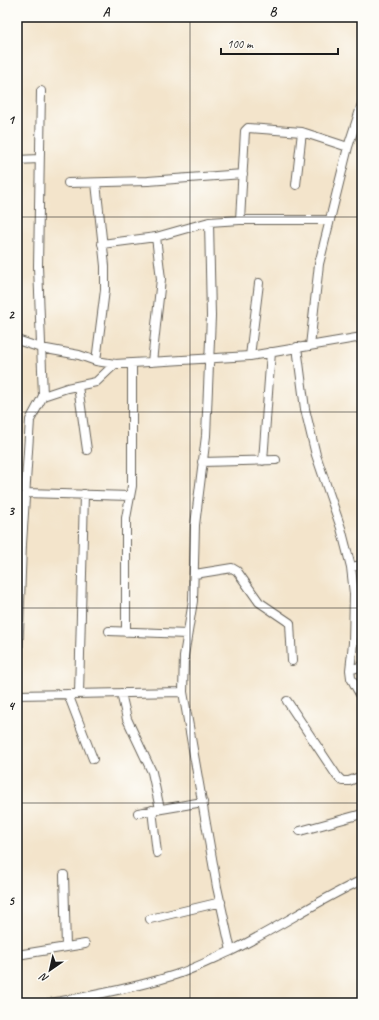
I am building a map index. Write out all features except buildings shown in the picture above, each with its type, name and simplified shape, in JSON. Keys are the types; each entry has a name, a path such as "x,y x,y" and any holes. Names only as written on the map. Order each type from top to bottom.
{"street":[{"path":"17,688 22,544 30,420 43,396 38,266 41,90"},
{"path":"310,346 319,264 348,146 362,104"},
{"path":"240,220 246,129 302,132 348,146"},
{"path":"296,185 302,132"},
{"path":"17,160 39,159"},
{"path":"68,183 148,182 243,174"},
{"path":"96,183 105,266 105,290 96,361"},
{"path":"102,244 156,237 209,222 240,220 330,220"},
{"path":"209,222 212,316 206,436 195,525 195,574 193,601 184,656 183,692 231,951"},
{"path":"152,362 161,279 156,237"},
{"path":"250,356 258,284"},
{"path":"17,340 41,348 115,364 250,356 362,336"},
{"path":"297,348 305,409 314,448 341,528 351,567 358,616 350,670 351,678 362,698"},
{"path":"263,461 271,352"},
{"path":"126,632 126,518 132,486 132,363"},
{"path":"43,396 98,381 115,364"},
{"path":"78,386 87,450"},
{"path":"202,462 276,460"},
{"path":"26,493 130,496"},
{"path":"79,694 84,494"},
{"path":"351,567 362,565"},
{"path":"195,574 232,568 237,571 259,602 290,623 292,661"},
{"path":"109,631 187,634"},
{"path":"350,670 362,666"},
{"path":"17,695 183,692"},
{"path":"121,693 127,719 152,772 156,810 157,852"},
{"path":"68,694 93,759"},
{"path":"287,702 342,781 349,781 362,776"},
{"path":"138,813 203,802"},
{"path":"300,831 362,814"},
{"path":"64,875 66,947"},
{"path":"50,1003 113,992 176,975 231,951 273,929 317,903 362,880"},
{"path":"150,919 221,902"},
{"path":"17,955 85,944"}]}
